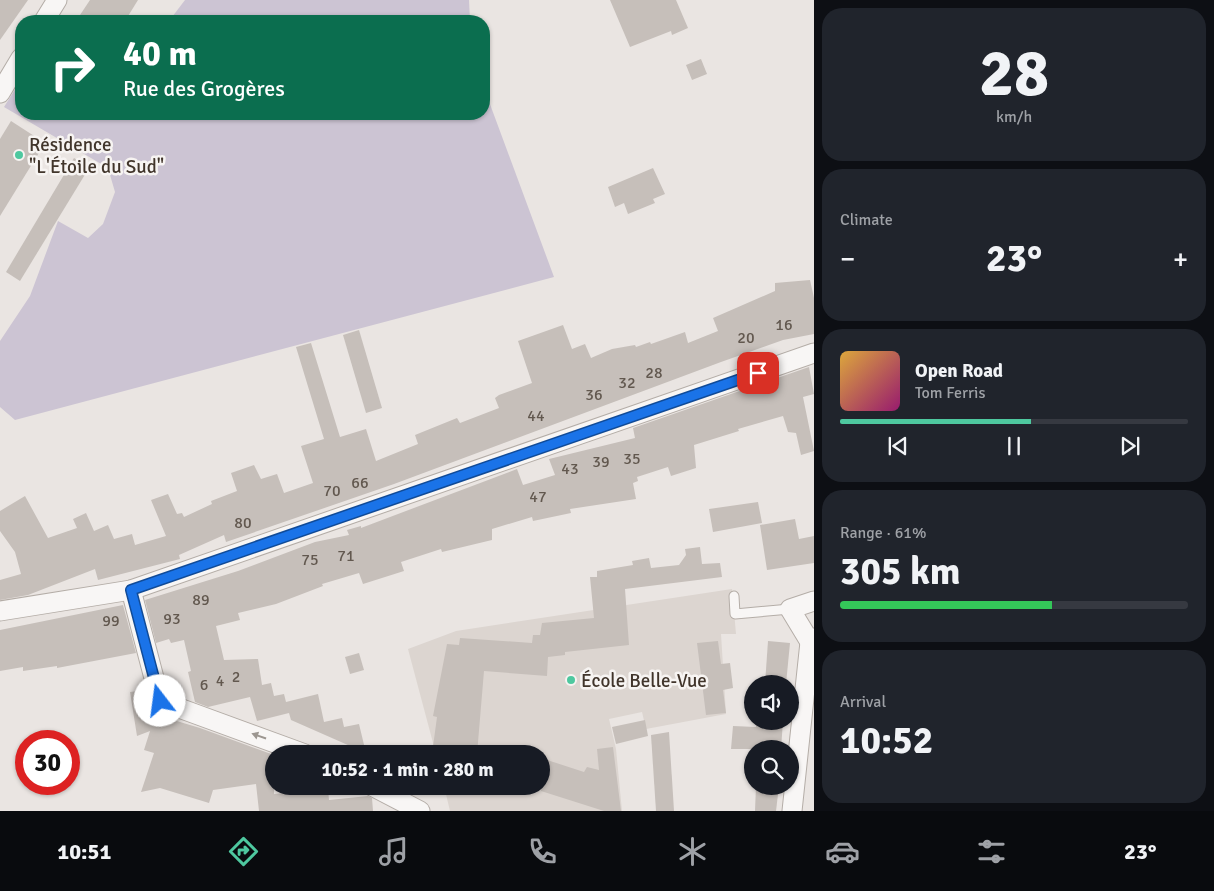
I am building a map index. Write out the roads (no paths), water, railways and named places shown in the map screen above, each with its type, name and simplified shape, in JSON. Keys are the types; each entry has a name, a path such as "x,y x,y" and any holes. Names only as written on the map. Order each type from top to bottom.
{"street":[{"path":"48,15 57,0"},
{"path":"0,93 15,68"},
{"path":"0,611 131,590 814,353"},
{"path":"131,590 160,701 280,745"},
{"path":"792,811 812,640 790,609 814,600"},
{"path":"383,795 394,804 420,811"}],"lane":[{"path":"734,596 735,614 790,609"}],"place":[{"name":"Résidence \"L'Étoile du Sud\"","path":"19,155"},
{"name":"École Belle-Vue","path":"571,680"}]}
